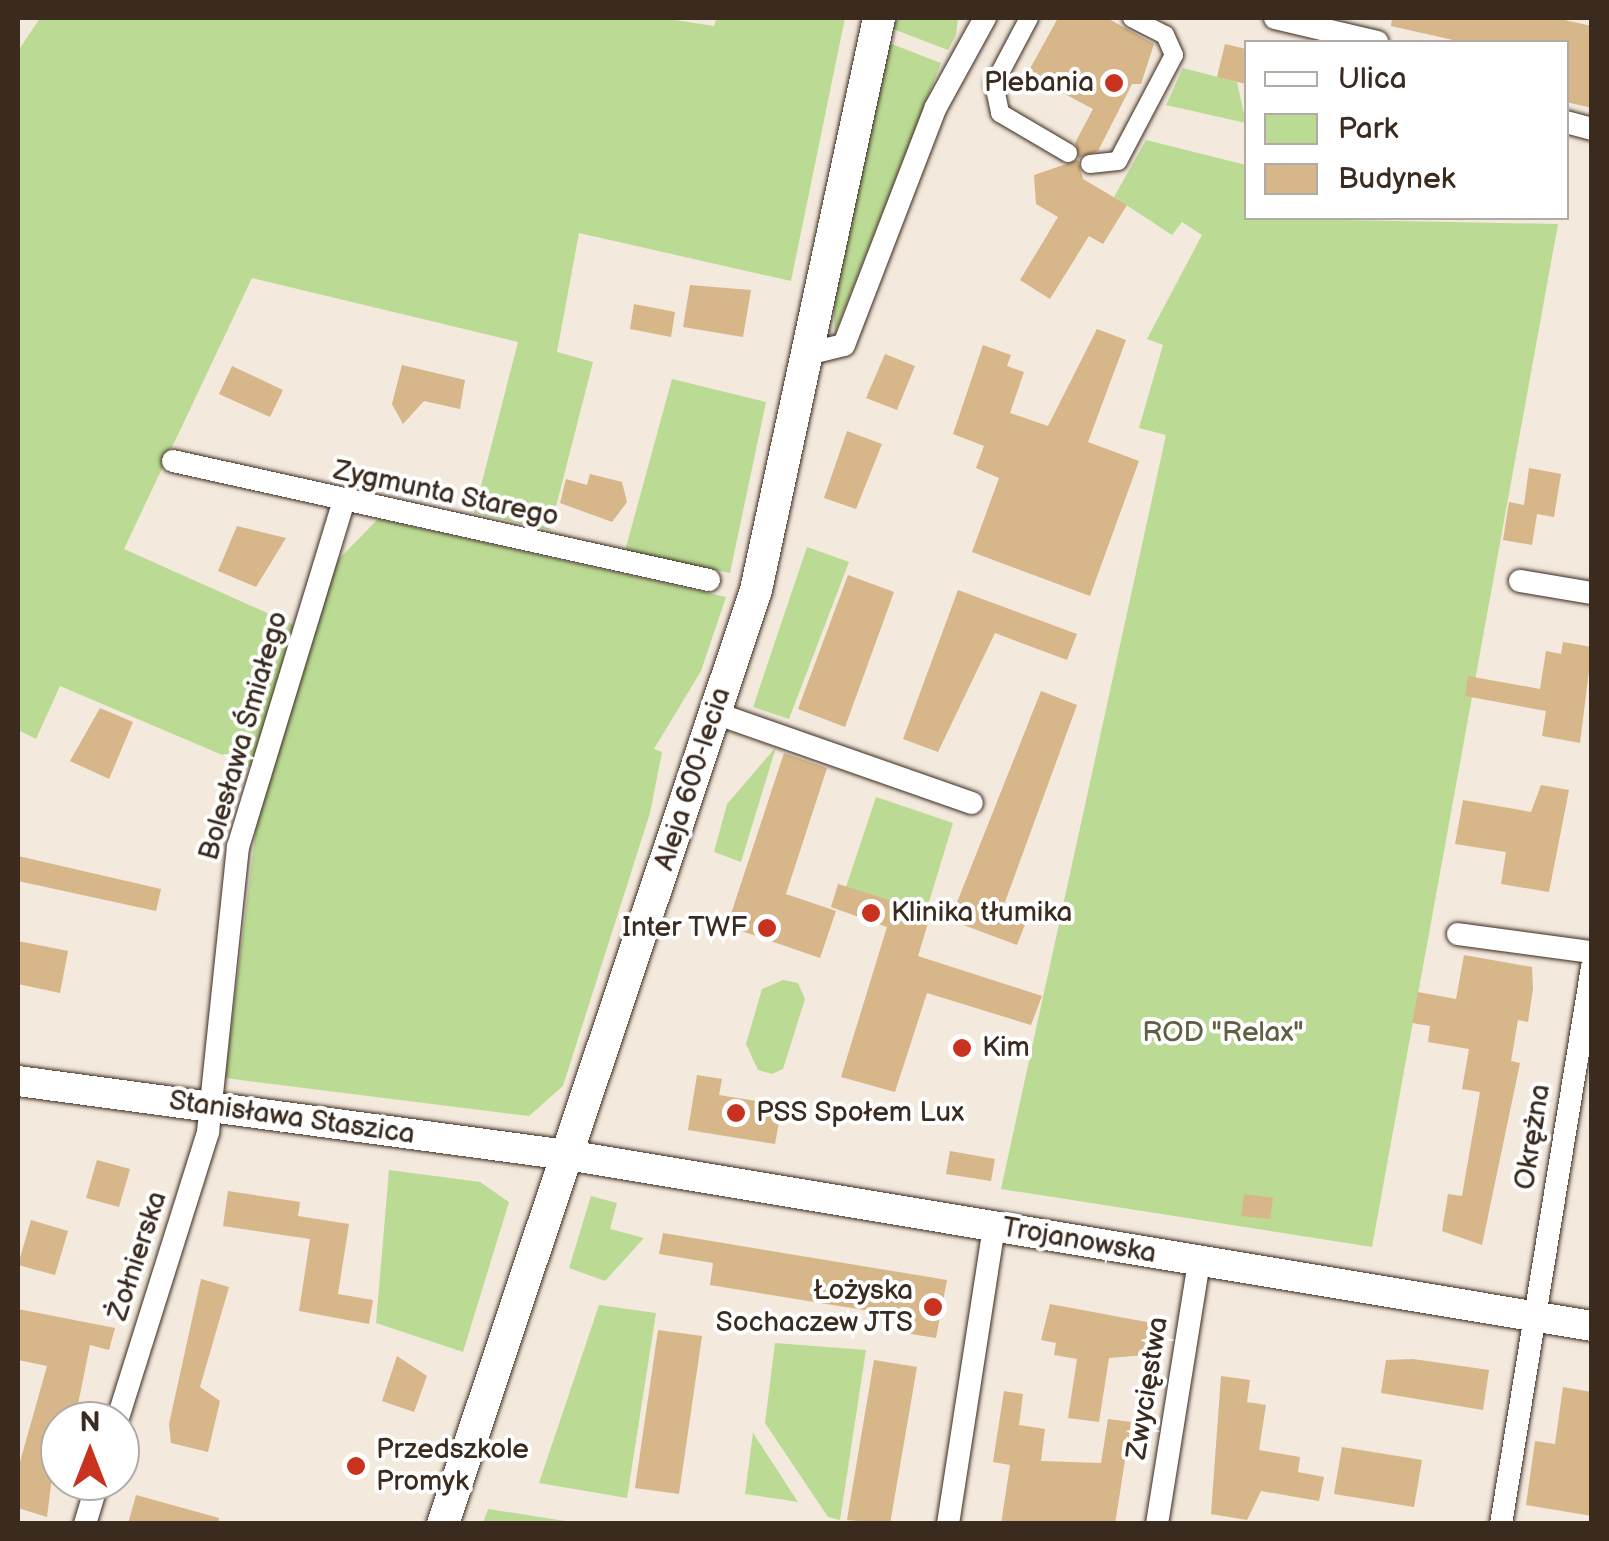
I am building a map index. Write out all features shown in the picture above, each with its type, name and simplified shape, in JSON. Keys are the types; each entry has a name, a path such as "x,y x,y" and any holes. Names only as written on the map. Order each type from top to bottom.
{"main road":[{"name":"Aleja 600-lecia","path":"443,1524 756,590 803,355 879,18"}],"street":[{"path":"803,355 844,345 936,106 985,18"},
{"path":"1029,18 994,84 997,102 1004,118 1068,153"},
{"path":"1090,164 1118,162 1174,55 1164,35 1132,18"},
{"path":"1275,18 1368,40"},
{"name":"Zygmunta Starego","path":"173,461 343,503 709,580"},
{"name":"Bolesława Śmiałego","path":"212,1108 238,848 343,503"},
{"path":"1520,581 1592,593"},
{"path":"715,713 972,803"},
{"path":"1458,934 1592,952"},
{"name":"Okrężna","path":"1502,1524 1592,967"},
{"name":"Stanisława Staszica","path":"18,1080 567,1155"},
{"name":"Żołnierska","path":"123,1401 212,1108"},
{"name":"Trojanowska","path":"567,1155 1592,1326"},
{"path":"948,1524 994,1227"},
{"name":"Zwycięstwa","path":"1157,1524 1199,1262"}],"green space":[{"path":"40,18 662,18 714,26 717,18 845,18 791,281 579,233 557,352 593,362 550,530 474,513 518,342 252,278 124,549 294,625 253,768 60,686 36,739 18,730 18,51"},
{"path":"897,18 958,18 956,35 948,50 893,29"},
{"path":"889,43 941,63 835,333 833,298"},
{"path":"1183,68 1237,82 1244,123 1166,105"},
{"name":"ROD \"Relax\"","path":"1146,140 1244,164 1244,220 1558,224 1372,1247 1001,1189 1166,435 1139,428 1163,345 1147,339 1202,235 1182,222 1172,235 1114,197"},
{"path":"672,379 766,402 730,573 625,551"},
{"path":"378,519 726,597 701,671 654,749 662,752 650,813 563,1086 529,1116 225,1078 259,804 337,561"},
{"path":"807,547 849,562 789,719 753,707"},
{"path":"776,747 741,862 714,852 727,804"},
{"path":"876,797 953,823 926,912 846,887"},
{"path":"783,980 798,983 805,999 783,1069 772,1074 758,1070 746,1044 762,989"},
{"path":"389,1170 480,1182 509,1202 463,1352 376,1323"},
{"path":"591,1196 617,1203 610,1229 644,1238 605,1281 569,1268"},
{"path":"599,1305 656,1313 627,1498 539,1483"},
{"path":"775,1343 866,1350 840,1520 828,1517 765,1423"},
{"path":"753,1433 798,1502 745,1494"},
{"path":"488,1509 578,1523 483,1523"}],"building":[{"path":"1058,18 1107,18 1154,44 1141,84 1132,84 1098,151 1079,158 1075,143 1093,109 1027,74"},
{"path":"1392,18 1555,18 1592,26 1592,108 1569,103 1569,40 1453,40 1391,26"},
{"path":"1225,44 1244,49 1244,84 1217,77"},
{"path":"1078,160 1083,179 1127,205 1103,244 1089,236 1050,299 1020,280 1058,217 1036,204 1034,175"},
{"path":"690,285 751,290 743,337 683,327"},
{"path":"634,304 675,312 671,337 630,329"},
{"path":"1097,329 1126,340 1088,442 1139,461 1090,596 972,552 999,478 976,468 984,446 953,434 983,345 1011,355 1007,366 1024,372 1010,413 1048,426"},
{"path":"885,354 915,366 897,410 866,398"},
{"path":"402,365 465,380 460,409 424,401 403,424 392,404"},
{"path":"232,366 283,390 270,417 219,394"},
{"path":"847,431 882,444 856,509 824,498"},
{"path":"1529,468 1561,474 1554,517 1537,514 1532,545 1503,540 1509,502 1524,505"},
{"path":"590,474 622,482 627,502 612,522 560,503 566,479 587,485"},
{"path":"237,526 286,538 256,587 218,571"},
{"path":"848,575 894,592 845,727 798,709"},
{"path":"958,590 1077,634 1067,660 995,633 938,752 903,739"},
{"path":"1563,642 1592,647 1580,743 1542,736 1546,711 1465,696 1468,676 1540,689 1546,651 1561,654"},
{"path":"1041,691 1077,705 1001,913 1026,922 1017,945 950,920"},
{"path":"100,708 133,722 109,779 70,761"},
{"path":"784,753 827,768 786,894 836,911 820,958 727,926"},
{"path":"1541,785 1569,790 1549,892 1501,884 1506,852 1455,844 1463,800 1531,812"},
{"path":"18,856 161,889 156,911 18,881"},
{"path":"838,884 931,913 918,956 1042,996 1031,1025 927,993 895,1092 841,1077 887,927 831,907"},
{"path":"18,941 68,951 60,993 18,984"},
{"path":"1464,955 1532,967 1528,1022 1518,1020 1511,1061 1520,1063 1482,1245 1442,1231 1448,1194 1462,1196 1480,1092 1462,1089 1469,1049 1428,1042 1430,1026 1412,1023 1418,992 1456,999"},
{"name":"PSS Społem Lux","path":"697,1075 722,1079 719,1095 782,1105 775,1144 688,1130"},
{"path":"950,1151 995,1159 991,1181 946,1174"},
{"path":"97,1160 130,1169 119,1207 86,1198"},
{"path":"228,1191 300,1202 298,1216 349,1224 338,1294 373,1300 369,1324 299,1311 310,1239 223,1226"},
{"path":"1244,1194 1273,1198 1270,1219 1241,1216"},
{"path":"31,1220 68,1231 55,1275 18,1265"},
{"path":"663,1233 947,1280 936,1338 911,1334 913,1318 710,1285 713,1263 659,1254"},
{"path":"201,1279 229,1287 200,1387 220,1401 208,1452 171,1443 169,1424"},
{"path":"1050,1304 1152,1323 1146,1355 1109,1358 1099,1422 1068,1418 1077,1359 1054,1355 1056,1343 1041,1340"},
{"path":"18,1309 115,1328 109,1350 90,1345 79,1401 40,1401 40,1501 49,1501 47,1517 18,1508 18,1469 47,1366 18,1360"},
{"path":"658,1330 702,1336 679,1494 635,1488"},
{"path":"397,1356 427,1376 414,1412 382,1401"},
{"path":"1413,1359 1489,1370 1483,1410 1381,1393 1386,1360"},
{"path":"874,1360 917,1367 890,1524 847,1520"},
{"path":"1221,1376 1250,1380 1247,1402 1266,1405 1259,1450 1300,1457 1298,1472 1324,1477 1319,1501 1261,1491 1247,1520 1211,1514"},
{"path":"1563,1387 1592,1392 1592,1516 1526,1505 1535,1441 1555,1444"},
{"path":"1004,1391 1023,1394 1019,1425 1045,1429 1041,1461 1101,1463 1108,1419 1131,1422 1115,1524 1001,1524 1010,1465 993,1462"},
{"path":"1342,1447 1422,1460 1414,1507 1334,1494"},
{"path":"140,1496 219,1518 219,1524 128,1524 134,1501 140,1501"}],"place":[{"name":"Plebania","path":"1114,83"},
{"name":"Klinika tłumika","path":"871,913"},
{"name":"Inter TWF","path":"767,928"},
{"name":"Kim","path":"962,1048"},
{"name":"PSS Społem Lux","path":"736,1113"},
{"name":"Łożyska Sochaczew JTS","path":"933,1307"},
{"name":"Przedszkole Promyk","path":"356,1466"}]}
